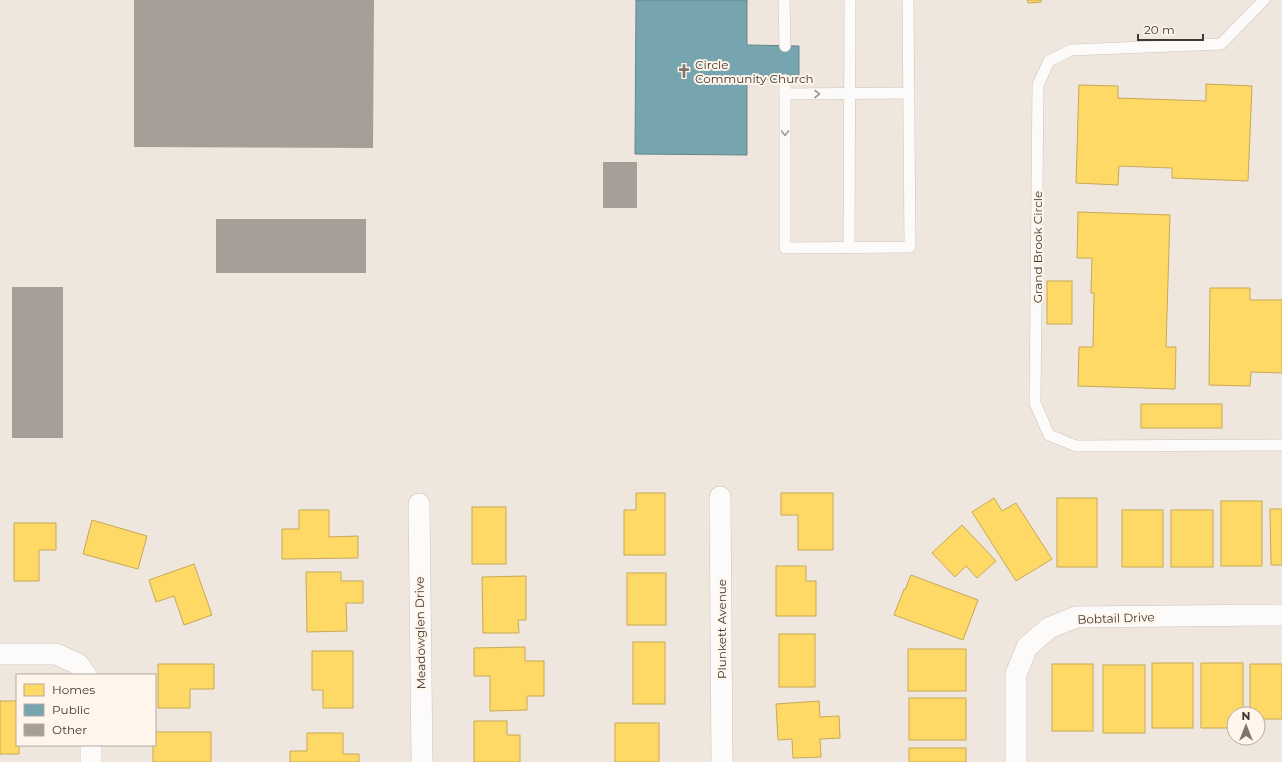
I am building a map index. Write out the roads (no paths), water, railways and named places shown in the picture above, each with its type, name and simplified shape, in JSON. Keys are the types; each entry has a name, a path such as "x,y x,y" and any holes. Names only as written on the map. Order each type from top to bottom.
{"street":[{"name":"Plunkett Avenue","path":"720,497 722,762"},
{"name":"Meadowglen Drive","path":"419,504 422,762"},
{"name":"Bobtail Drive","path":"1016,762 1016,674 1027,647 1049,628 1076,617 1282,614"},
{"path":"0,654 56,654 82,669"},
{"path":"91,746 91,762"}],"lane":[{"path":"784,0 785,46"},
{"path":"849,248 850,0"},
{"path":"785,80 785,248 910,247 908,0"},
{"name":"Grand Brook Circle","path":"1264,0 1221,44 1071,50 1049,60 1038,85 1036,403 1049,435 1076,446 1282,445"},
{"path":"785,94 909,93"}],"place":[{"name":"Circle Community Church","path":"684,71"}]}
